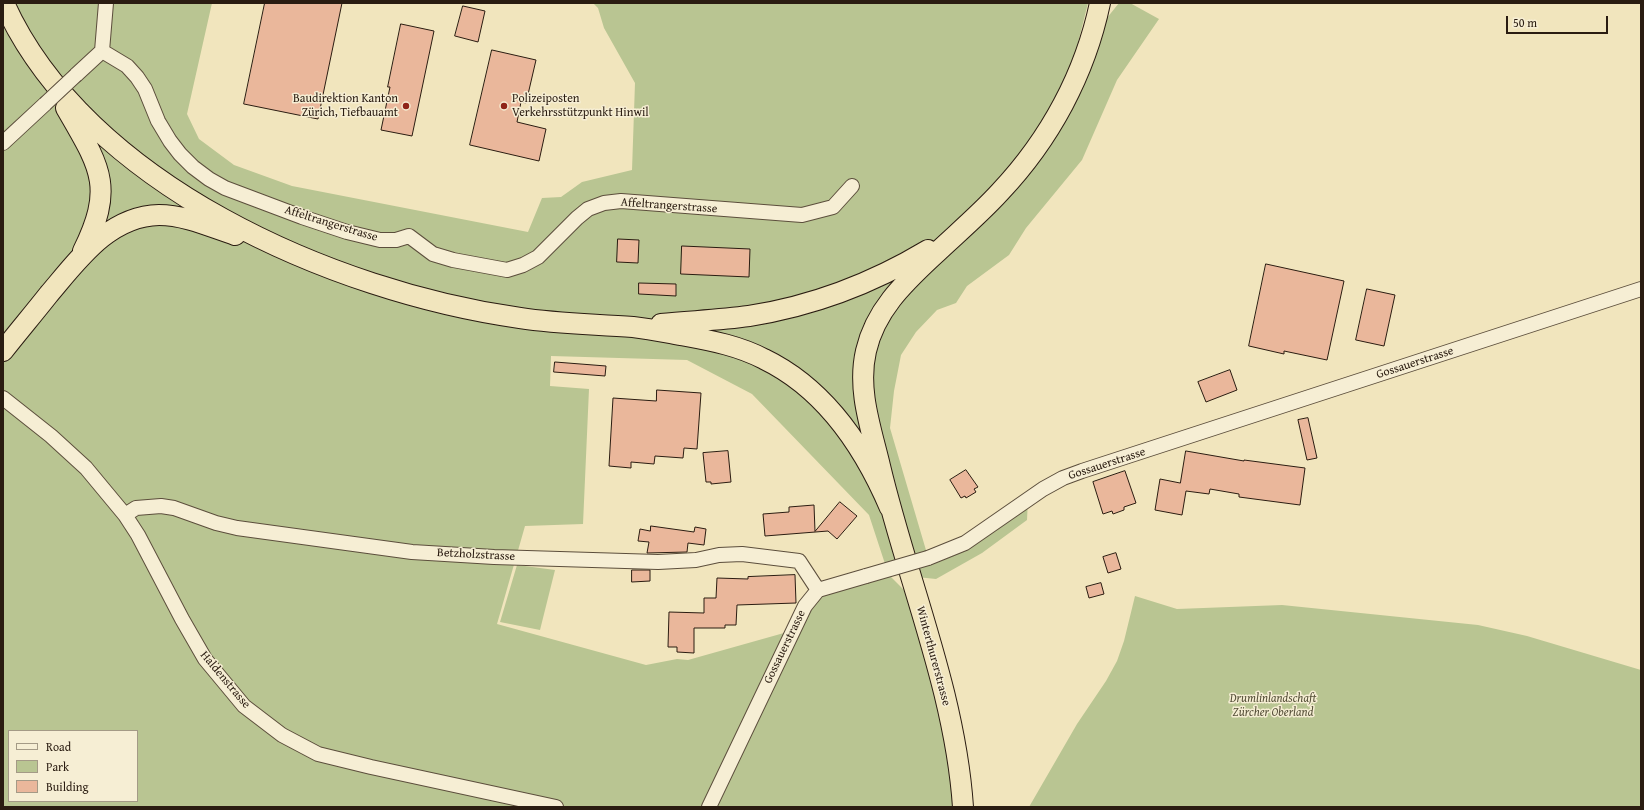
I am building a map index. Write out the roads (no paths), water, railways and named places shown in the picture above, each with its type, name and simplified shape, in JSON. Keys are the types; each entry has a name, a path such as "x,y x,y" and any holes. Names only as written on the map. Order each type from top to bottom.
{"highway":[{"path":"890,508 866,408 863,386 864,361 874,325 890,300 918,270 983,209 1027,161 1057,117 1069,94 1086,55 1100,3"},
{"path":"5,6 21,37 46,73 89,150 100,177 101,192 98,215 92,233 80,256"},
{"path":"46,73 89,122 117,147 146,169 212,212 292,253"},
{"path":"634,327 751,315 803,304 838,293 880,276 917,257 949,236 983,209"},
{"path":"3,351 80,256 102,237 122,224 141,217 160,215 179,217 292,253 401,292 469,309 544,321 634,327 709,340 750,352 765,359 791,375 819,398 839,419 864,455 890,508"},
{"name":"Winterthurerstrasse","path":"890,508 944,694 956,751 962,807"}],"street":[{"path":"3,143 102,51 106,3"},
{"name":"Affeltrangerstrasse","path":"102,51 127,66 137,77 145,89 158,121 180,154 192,167 220,185 302,217 347,232 380,240 396,240 409,236 433,254 453,260 499,269 507,270 523,265 538,257 577,218 588,209 604,203 621,202 802,215 833,206 852,186"},
{"name":"Gossauerstrasse","path":"709,807 792,631 805,606 818,590 928,558 965,543 1043,489 1075,473 1641,290"},
{"name":"Haldenstrasse","path":"3,398 51,436 86,468 125,515 153,561 182,619 206,659 244,706 282,735 318,754 556,807"},
{"name":"Betzholzstrasse","path":"125,515 136,508 162,506 174,508 216,523 237,528 412,552 658,562 696,560 719,555 753,555 799,561 818,590"}],"place":[{"name":"Baudirektion Kanton Zürich, Tiefbauamt","path":"406,106"},
{"name":"Polizeiposten Verkehrsstützpunkt Hinwil","path":"504,106"}],"park label":[{"name":"Drumlinlandschaft Zürcher Oberland","path":"1273,706"}]}
